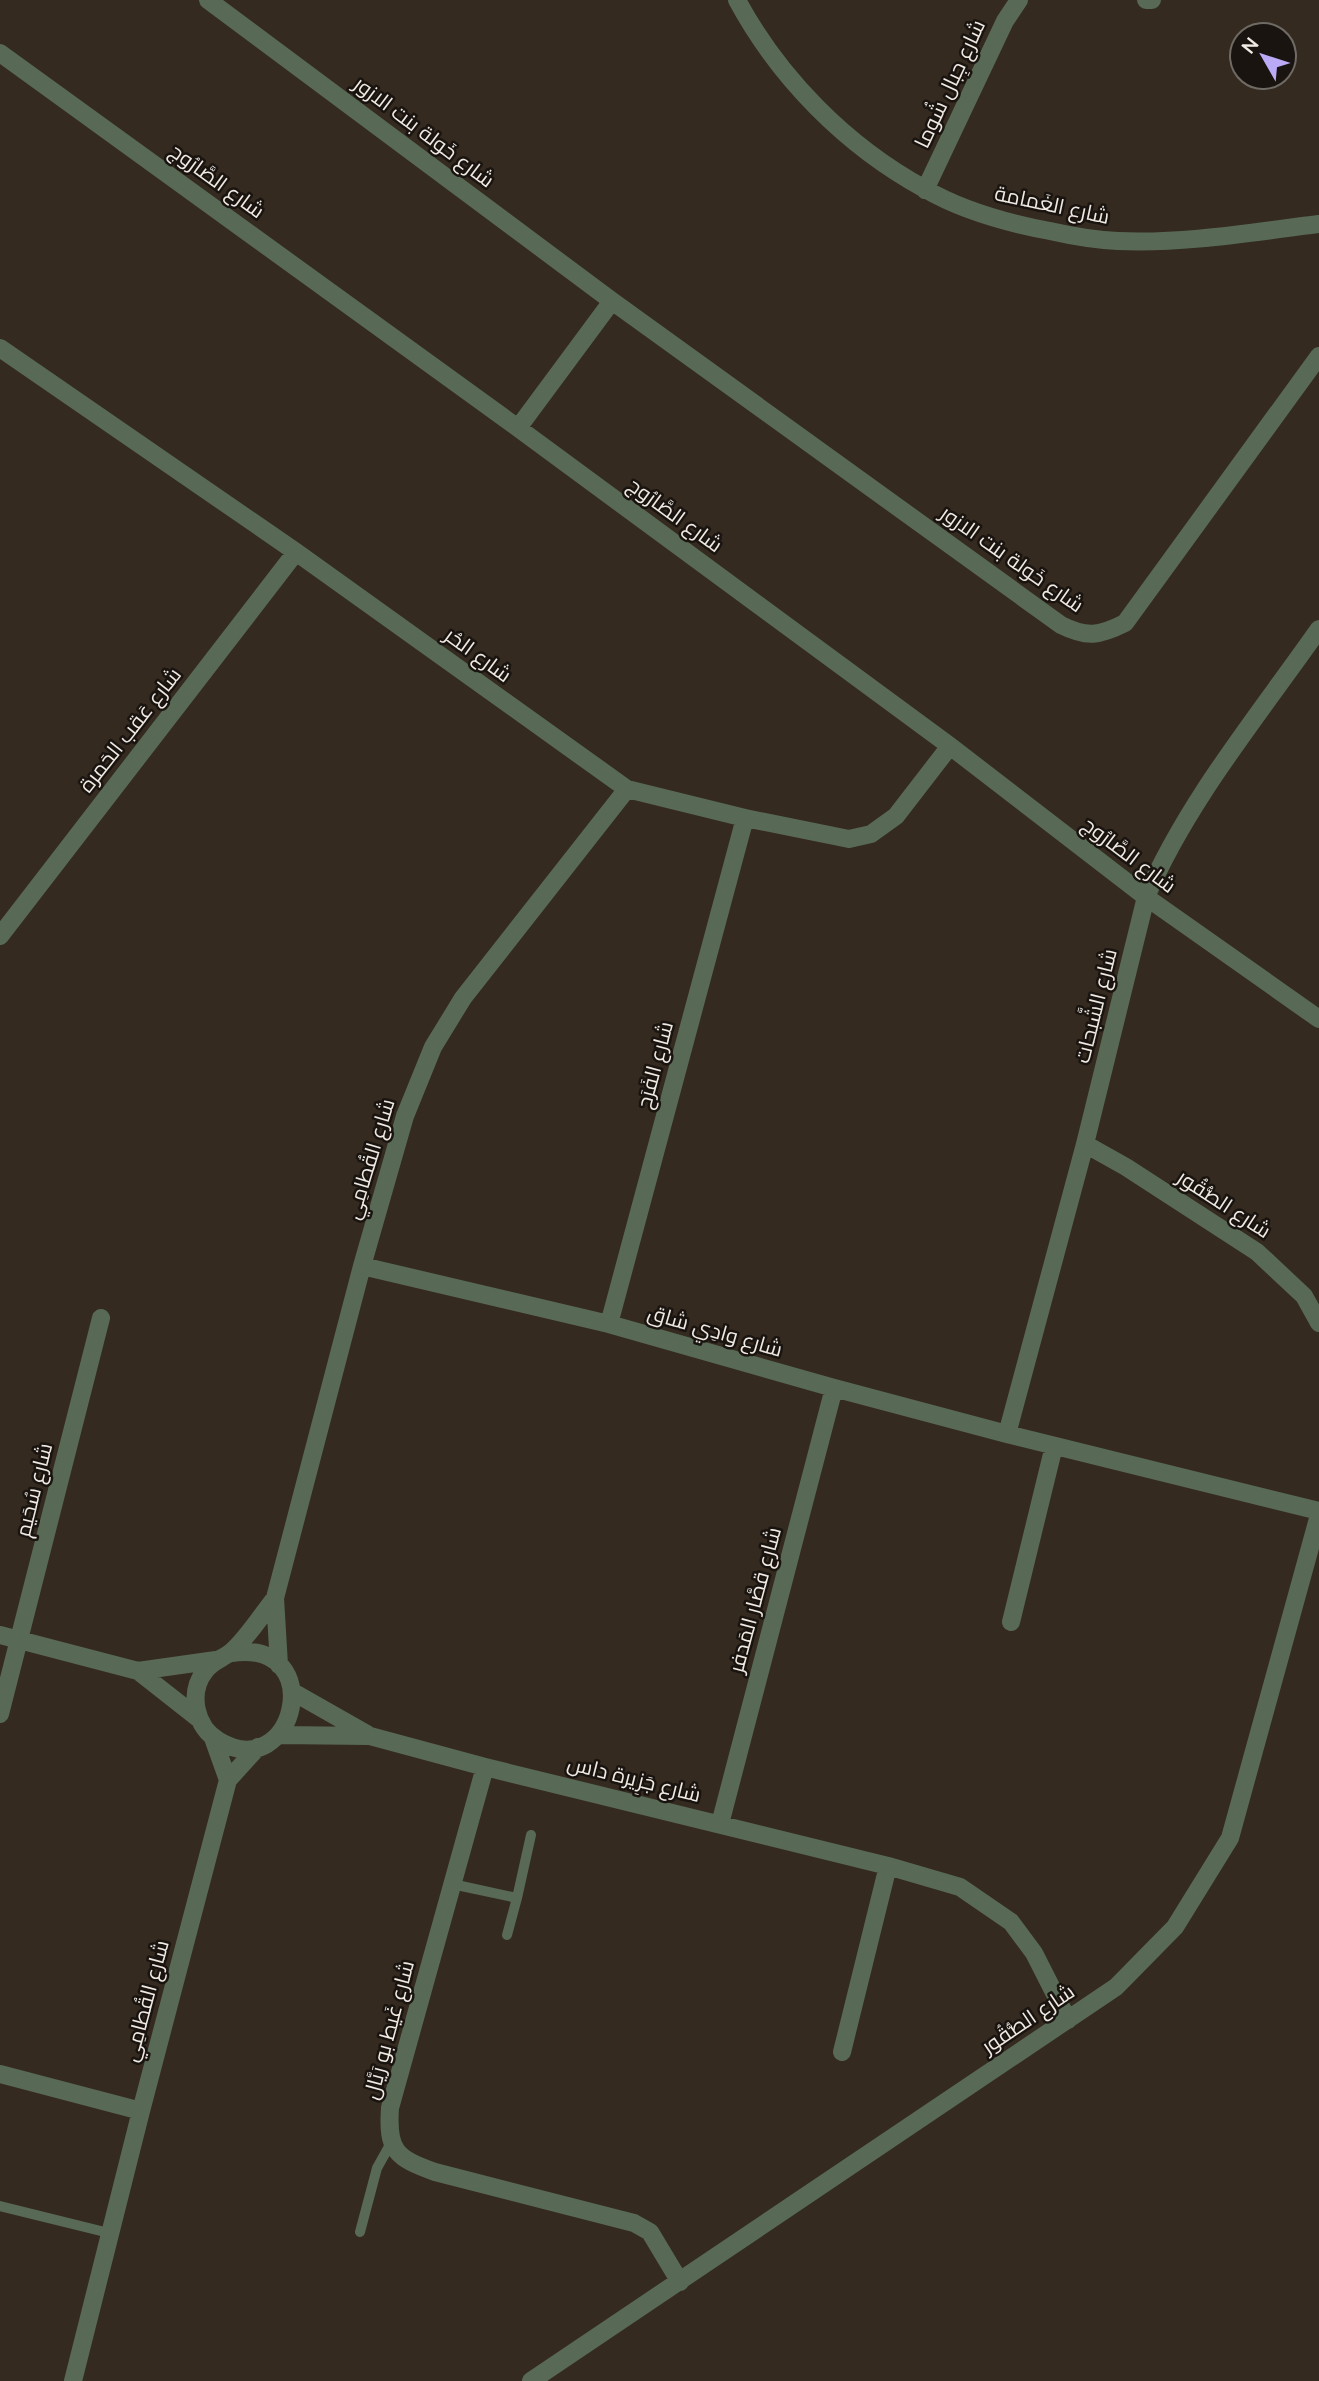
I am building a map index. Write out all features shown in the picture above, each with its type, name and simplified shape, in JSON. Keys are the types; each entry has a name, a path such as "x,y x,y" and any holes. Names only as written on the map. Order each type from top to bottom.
{"street":[{"name":"شارع خَولة بنت الازور","path":"208,0 612,300 1062,625 1081,635 1106,633 1125,623 1319,356"},
{"name":"شارع الغَمامة","path":"737,0 753,30 778,66 807,98 887,165 925,190 966,208 1015,224 1118,242 1229,235 1319,224"},
{"name":"شارع جِبال شُوما","path":"925,190 1004,21 1019,0"},
{"path":"1146,0 1152,0"},
{"name":"شارع الصَّارُوج","path":"1,55 517,428 950,746 1146,897 1319,1018"},
{"path":"517,428 612,300"},
{"name":"شارع الحُر","path":"0,348 296,552 627,789 745,818 849,839 871,834 896,816 950,746"},
{"name":"شارع عَقب الحَمرة","path":"0,936 296,552"},
{"name":"شارع الشَّبحات","path":"1007,1434 1085,1144 1146,897 1162,861 1192,809 1319,629"},
{"name":"شارع القُطامِي","path":"279,1665 275,1598 362,1266 405,1116 433,1047 463,998 627,789"},
{"name":"شارع الفَرَح","path":"609,1324 745,818"},
{"name":"شارع الصُّقُور","path":"1085,1144 1126,1167 1257,1252 1304,1296 1319,1324"},
{"name":"شارع وادِي شاق","path":"362,1266 609,1324 834,1388 1319,1513"},
{"name":"شارع سُحَيم","path":"0,1714 101,1318"},
{"name":"شارع قصَّار المَدفر","path":"720,1824 834,1388"},
{"path":"1011,1622 1054,1446"},
{"name":"شارع الصُّقُور","path":"531,2381 1116,1987 1175,1927 1230,1838 1319,1513"},
{"name":"شارع القُطامِي","path":"223,1656 275,1598"},
{"path":"0,1635 138,1671 199,1719 213,1738 228,1780"},
{"path":"138,1671 257,1652 279,1665 288,1677 293,1692 293,1707 288,1722 278,1735 258,1747 234,1747 213,1738"},
{"path":"199,1719 195,1703 197,1686 204,1672 223,1656"},
{"name":"شارع جَزِيرة داس","path":"293,1692 370,1736"},
{"name":"شارع جَزِيرة داس","path":"278,1735 370,1736 888,1866 960,1887 1011,1922 1034,1952 1068,2020"},
{"name":"شارع القُطامِي","path":"73,2381 228,1780 258,1747"},
{"name":"شارع غَيط بو رَيَّال","path":"391,2143 390,2108 485,1767"},
{"path":"842,2052 888,1866"},
{"path":"0,2074 141,2111"},
{"path":"391,2143 406,2161 435,2172 634,2223 649,2232 680,2282"}],"lane":[{"path":"507,1935 531,1835"},
{"path":"452,1884 517,1898"},
{"path":"360,2232 377,2168 391,2143"},
{"path":"0,2206 109,2234"}]}
